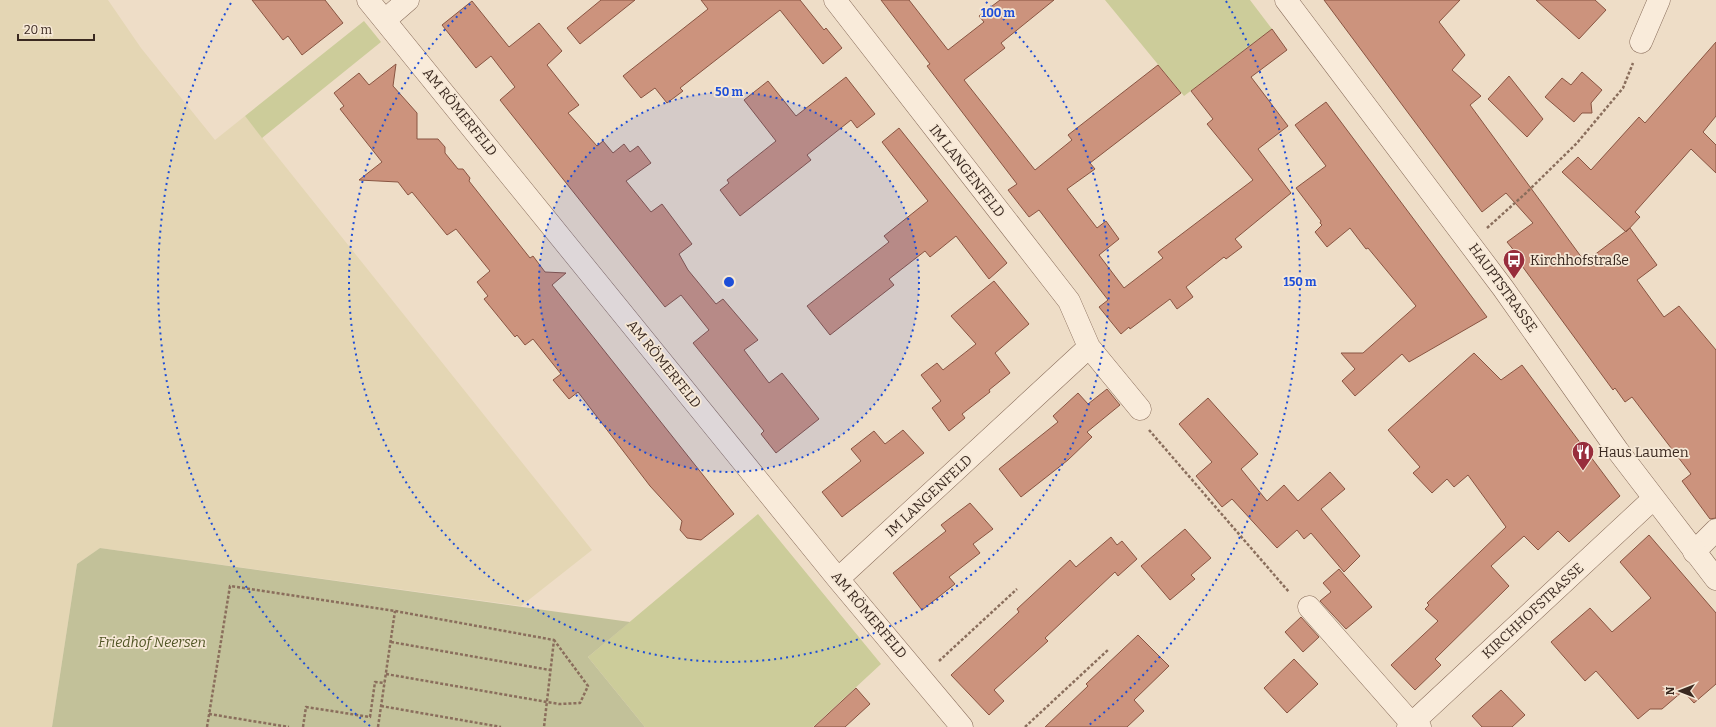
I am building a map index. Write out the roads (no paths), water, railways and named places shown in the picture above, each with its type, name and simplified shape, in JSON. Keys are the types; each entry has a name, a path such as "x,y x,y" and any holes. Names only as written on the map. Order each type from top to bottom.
{"street":[{"name":"AM RÖMERFELD","path":"368,0 838,579 962,727"},
{"path":"385,20 408,0"},
{"name":"IM LANGENFELD","path":"835,0 1069,301 1089,347 1140,409"},
{"name":"HAUPTSTRASSE","path":"1286,0 1469,243 1653,499 1716,579"},
{"path":"1641,42 1659,0"},
{"name":"IM LANGENFELD","path":"838,579 1089,347"},
{"name":"KIRCHHOFSTRASSE","path":"1309,607 1413,726 1653,499"},
{"path":"1694,552 1716,530"}],"place":[{"name":"Kirchhofstraße","path":"1514,280"},
{"name":"Haus Laumen","path":"1583,472"}],"park label":[{"name":"Friedhof Neersen","path":"152,642"}]}
